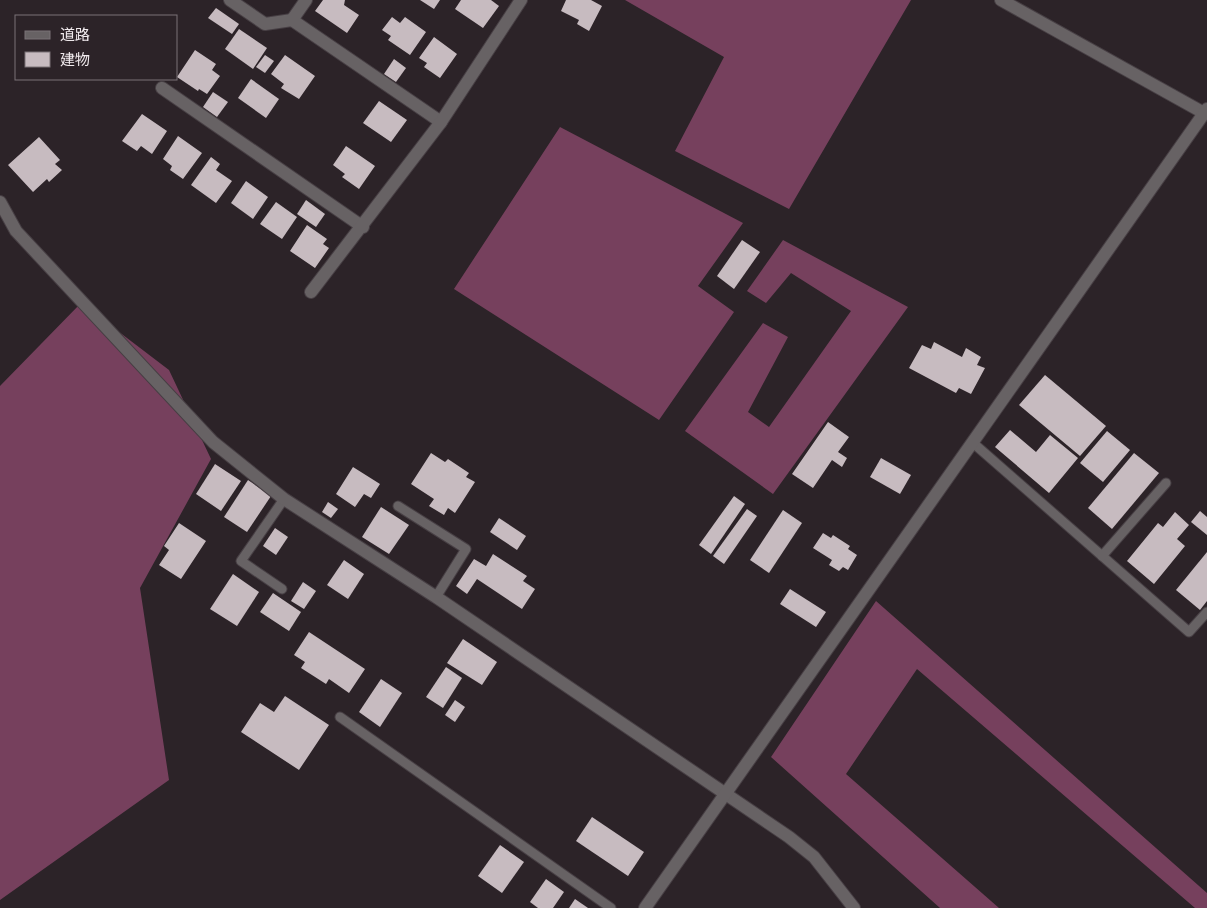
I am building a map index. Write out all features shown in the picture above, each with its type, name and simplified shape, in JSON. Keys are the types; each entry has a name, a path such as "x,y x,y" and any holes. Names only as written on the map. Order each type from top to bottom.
{"street":[{"path":"230,0 265,24 292,20 440,122"},
{"path":"292,20 306,0"},
{"path":"312,292 363,227 440,122 521,0"},
{"path":"645,908 723,794 1205,111 1001,0"},
{"path":"162,88 363,227"},
{"path":"0,202 16,231 213,442 284,499 436,596 723,794 789,837 814,857 854,908"}],"lane":[{"path":"972,442 1189,632 1207,612"},
{"path":"1102,556 1166,483"},
{"path":"282,590 241,561 284,499"},
{"path":"398,506 466,548 436,596"},
{"path":"340,717 611,908"}],"shaded area":[{"path":"625,0 911,0 789,209 675,151 724,57"},
{"path":"560,127 743,223 698,286 734,312 659,420 454,289"},
{"path":"783,240 908,307 773,494 685,431 763,323 788,337 748,412 769,427 851,311 791,273 766,303 747,291"},
{"path":"81,303 169,370 211,459 140,588 169,780 0,900 0,386"},
{"path":"876,601 1207,893 1207,908 1195,908 917,669 846,774 999,908 940,908 771,757"}],"building":[{"path":"323,0 345,0 344,5 359,15 347,33 315,11"},
{"path":"420,0 440,0 434,9"},
{"path":"461,0 491,0 499,6 483,28 455,9"},
{"path":"566,0 591,0 602,6 589,31 577,24 579,20 561,11"},
{"path":"216,8 239,24 232,34 208,18"},
{"path":"392,17 400,23 405,17 426,32 410,55 388,40 391,36 382,30"},
{"path":"239,29 267,48 253,69 225,49"},
{"path":"434,37 457,54 440,78 424,67 427,63 419,58"},
{"path":"195,50 216,64 212,70 220,76 207,94 199,89 198,91 178,78"},
{"path":"265,55 274,61 265,73 256,67"},
{"path":"285,55 315,76 299,99 281,88 284,84 271,74"},
{"path":"394,59 406,68 396,82 384,74"},
{"path":"251,79 279,99 266,118 238,98"},
{"path":"213,92 228,102 217,117 203,107"},
{"path":"379,101 407,120 391,142 363,123"},
{"path":"142,114 167,131 152,154 141,146 137,151 122,141"},
{"path":"178,136 202,153 183,179 170,170 172,166 163,159"},
{"path":"39,137 60,160 55,164 62,170 49,182 47,179 33,192 8,165"},
{"path":"346,146 375,166 359,189 342,177 345,174 333,165"},
{"path":"211,157 220,164 216,170 232,181 216,203 191,185"},
{"path":"246,181 268,197 253,219 231,203"},
{"path":"306,200 325,214 316,227 297,214"},
{"path":"276,202 297,217 282,239 260,224"},
{"path":"307,225 327,239 323,244 329,248 315,268 290,251"},
{"path":"742,240 760,252 734,289 717,276"},
{"path":"934,342 962,357 966,348 981,357 977,365 985,368 971,394 959,388 956,393 909,368 922,345 931,349"},
{"path":"1045,375 1106,426 1080,456 1019,405"},
{"path":"828,422 849,437 838,452 847,458 842,467 832,460 813,488 792,474"},
{"path":"1010,430 1036,452 1050,435 1078,458 1049,493 995,447"},
{"path":"1107,431 1130,450 1103,482 1080,463"},
{"path":"431,453 445,462 448,459 469,473 466,477 475,482 455,513 448,508 444,515 429,506 434,499 411,484"},
{"path":"1134,453 1159,473 1112,529 1088,508"},
{"path":"881,458 911,475 900,494 870,477"},
{"path":"215,464 241,481 221,511 196,494"},
{"path":"353,467 380,484 371,498 364,494 355,507 336,494"},
{"path":"248,480 271,496 247,532 224,517"},
{"path":"734,496 745,504 711,554 699,545"},
{"path":"328,502 338,509 331,518 322,512"},
{"path":"381,507 409,525 389,554 362,537"},
{"path":"747,509 757,516 724,564 713,556"},
{"path":"783,510 802,523 769,573 750,560"},
{"path":"1200,511 1207,517 1207,535 1191,522"},
{"path":"1175,512 1189,525 1177,539 1185,546 1154,584 1127,561 1158,523 1163,527"},
{"path":"499,518 526,536 517,550 490,532"},
{"path":"179,523 206,541 181,579 159,565 169,550 164,546"},
{"path":"275,528 288,537 276,555 263,546"},
{"path":"823,533 831,538 833,535 850,546 848,549 857,555 848,570 843,567 839,571 829,565 832,560 813,548"},
{"path":"1207,552 1207,601 1200,610 1176,590"},
{"path":"493,554 527,576 523,581 535,589 522,609 477,579 467,594 456,586 474,559 486,566"},
{"path":"344,560 364,574 348,599 327,585"},
{"path":"233,574 259,592 237,626 210,609"},
{"path":"303,582 316,591 304,609 291,601"},
{"path":"790,589 826,612 816,627 780,604"},
{"path":"273,593 301,612 289,631 260,612"},
{"path":"309,632 365,669 349,693 329,679 326,684 301,668 305,662 294,655"},
{"path":"463,639 497,662 482,685 447,663"},
{"path":"446,667 462,678 443,708 426,697"},
{"path":"381,679 402,693 380,727 359,712"},
{"path":"285,696 329,725 299,770 241,732 260,703 274,712"},
{"path":"455,700 465,707 455,722 445,715"},
{"path":"592,817 644,852 628,876 576,841"},
{"path":"500,845 524,862 502,893 478,876"},
{"path":"546,879 564,892 553,908 538,908 530,902"},
{"path":"575,899 588,908 569,908"}]}
